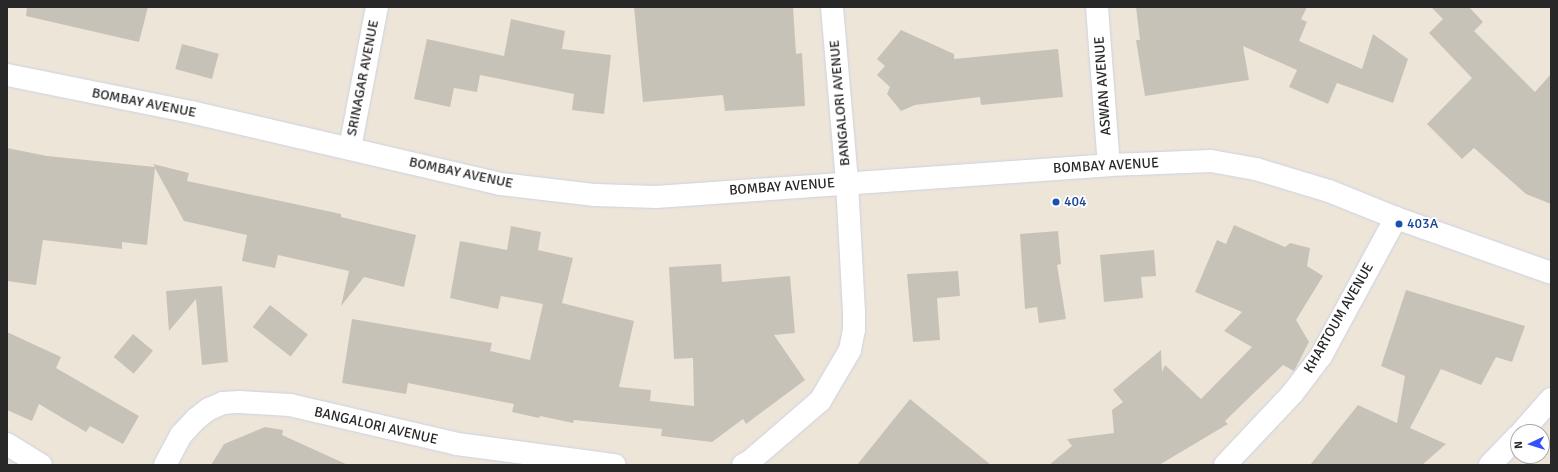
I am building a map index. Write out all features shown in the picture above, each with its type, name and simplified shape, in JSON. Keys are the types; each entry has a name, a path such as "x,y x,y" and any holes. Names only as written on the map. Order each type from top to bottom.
{"street":[{"name":"SRINAGAR AVENUE","path":"350,148 377,7"},
{"name":"BANGALORI AVENUE","path":"743,465 749,462 820,402 850,350 854,312 847,182 832,7"},
{"name":"ASWAN AVENUE","path":"1097,7 1109,165"},
{"name":"BOMBAY AVENUE","path":"7,75 191,112 502,184 595,195 656,197 847,182 1109,165 1211,161 1256,169 1329,191 1396,218 1551,273"},
{"name":"KHARTOUM AVENUE","path":"1225,465 1292,394 1321,356 1396,218"},
{"path":"1529,424 1551,400"},
{"name":"BANGALORI AVENUE","path":"165,465 180,435 196,419 209,409 222,403 239,402 290,405 457,444 615,465"},
{"path":"7,444 41,465"},
{"path":"1490,465 1510,444"}],"building":[{"path":"27,7 148,7 139,42 26,16"},
{"path":"634,7 793,7 796,54 802,53 805,106 725,111 723,95 643,102"},
{"path":"1136,7 1307,7 1301,19 1307,22 1299,41 1362,69 1373,34 1408,59 1393,103 1337,83 1328,104 1289,87 1297,70 1243,46 1249,80 1145,96 1136,40 1140,40"},
{"path":"1431,7 1469,7 1483,22 1474,31 1535,92 1551,74 1551,204 1526,194 1474,148 1462,159 1427,124 1472,78 1429,33 1443,19"},
{"path":"511,19 565,31 562,49 611,55 604,114 572,110 574,94 480,75 477,92 454,88 450,107 414,99 427,39 504,56"},
{"path":"901,30 954,54 954,59 1058,49 1063,97 981,105 980,97 915,105 901,111 887,94 890,87 877,75 885,66 877,59"},
{"path":"182,44 219,54 212,79 175,69"},
{"path":"7,148 47,156 155,167 153,164 189,173 187,181 341,214 341,217 416,235 404,287 364,277 341,306 349,271 278,255 275,268 242,261 247,235 184,221 155,168 147,245 122,242 122,249 43,240 36,285 7,281"},
{"path":"1234,225 1285,247 1290,243 1310,248 1307,266 1323,276 1296,320 1309,342 1294,371 1283,365 1225,421 1228,424 1159,465 1049,465 1072,446 1067,439 1114,433 1112,410 1123,402 1113,390 1161,350 1162,372 1165,365 1201,399 1252,347 1224,331 1242,312 1195,292 1217,240 1226,244"},
{"path":"511,226 541,232 538,250 573,258 562,303 634,321 619,387 651,390 650,401 694,406 693,358 674,359 669,267 721,264 722,282 790,276 795,333 774,335 805,380 746,424 743,419 712,442 661,436 662,429 574,420 573,423 540,416 539,418 512,412 514,404 408,383 406,394 342,383 352,319 492,343 490,351 530,360 543,304 501,296 498,309 450,298 460,241 507,250"},
{"path":"1058,231 1061,264 1057,265 1066,319 1039,323 1037,307 1025,309 1020,234"},
{"path":"1154,250 1156,276 1141,277 1143,298 1104,302 1100,255"},
{"path":"958,271 960,296 937,298 940,340 913,342 907,274"},
{"path":"222,286 228,362 202,365 196,299 169,331 166,291"},
{"path":"1406,290 1525,326 1512,362 1496,357 1481,385 1441,369 1410,428 1446,444 1422,465 1310,465 1358,405 1397,423 1405,376 1381,366"},
{"path":"270,305 308,335 291,357 253,327"},
{"path":"7,332 61,357 56,368 139,416 123,444 90,426 86,432 39,404 32,421 7,410"},
{"path":"133,334 153,351 134,374 114,357"},
{"path":"910,399 991,465 857,465"},
{"path":"265,427 283,430 282,435 348,465 211,465 224,444"}],"place":[{"name":"404","path":"1056,202"},
{"name":"403A","path":"1399,224"}]}
